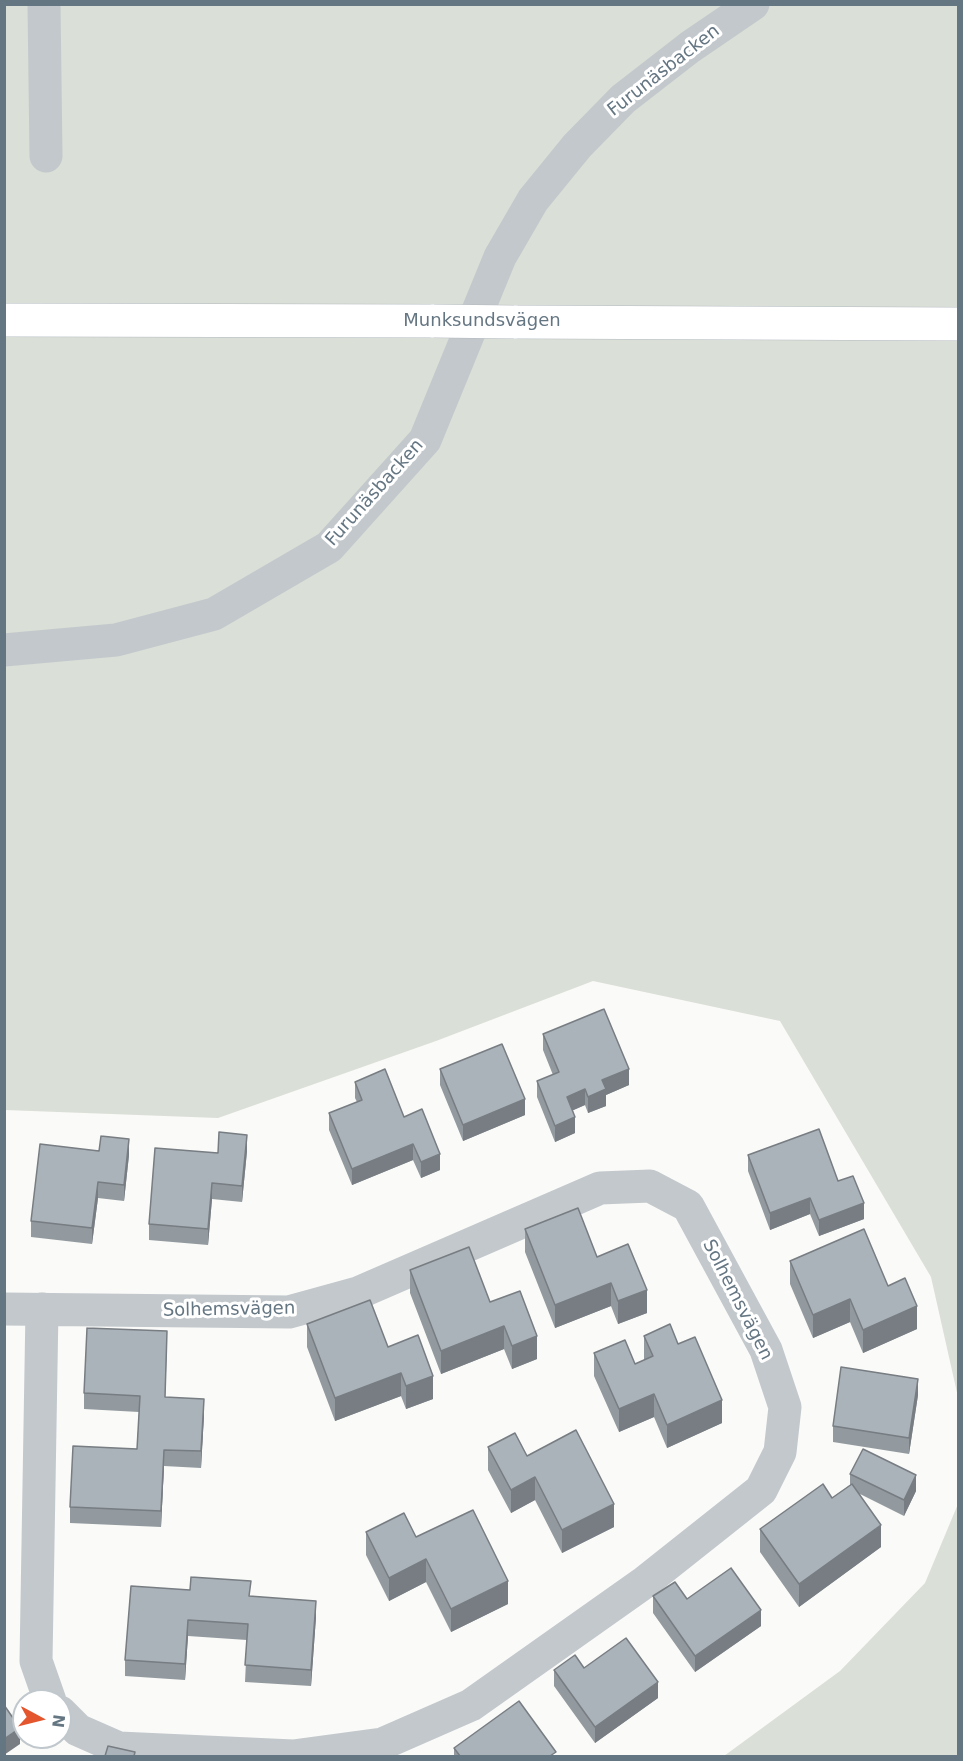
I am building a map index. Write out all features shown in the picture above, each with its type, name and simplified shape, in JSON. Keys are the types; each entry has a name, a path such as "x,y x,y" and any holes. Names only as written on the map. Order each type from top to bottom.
{"street":[{"path":"44,4 46,156"},
{"name":"Furunäsbacken","path":"4,650 116,640 214,614 329,547 425,440 500,257 533,200 577,146 623,99 690,47 753,4"},
{"name":"Munksundsvägen","path":"4,320 958,324"},
{"name":"Solhemsvägen","path":"4,1309 289,1312 358,1293 600,1188 650,1186 688,1206 766,1350 785,1407 780,1452 761,1490 645,1582 471,1705 382,1744 293,1756 119,1748 78,1730 72,1724"},
{"path":"42,1309 36,1661 46,1689"}],"shaded area":[{"path":"5,5 958,5 958,1397 931,1277 780,1021 593,981 436,1041 218,1118 5,1110"},
{"path":"958,1504 958,1756 724,1756 840,1671 925,1583"}],"building":[{"path":"604,1009 629,1069 602,1080 606,1089 588,1097 585,1089 567,1097 575,1117 555,1126 537,1081 559,1072 543,1034"},
{"path":"502,1044 525,1099 463,1125 440,1069"},
{"path":"385,1069 404,1117 422,1109 440,1154 421,1162 413,1144 352,1169 329,1113 362,1100 355,1082"},
{"path":"819,1129 838,1181 853,1176 864,1203 819,1220 810,1198 770,1213 748,1155"},
{"path":"219,1132 247,1135 242,1186 212,1183 208,1229 149,1224 155,1148 218,1153"},
{"path":"101,1136 129,1139 124,1185 98,1182 92,1228 31,1221 40,1144 99,1151"},
{"path":"578,1208 597,1257 628,1244 647,1290 618,1301 611,1283 555,1305 525,1229"},
{"path":"864,1229 888,1286 905,1278 917,1306 863,1330 850,1299 813,1315 790,1261"},
{"path":"469,1247 490,1302 520,1291 537,1336 512,1346 504,1326 441,1351 410,1270"},
{"path":"370,1300 388,1347 418,1335 433,1376 406,1386 401,1373 335,1398 307,1324"},
{"path":"670,1324 678,1344 695,1337 722,1400 667,1425 654,1394 619,1409 594,1353 625,1340 635,1364 653,1356 644,1336"},
{"path":"87,1328 167,1331 165,1397 204,1399 201,1451 164,1450 161,1511 70,1507 73,1446 137,1449 140,1396 84,1393"},
{"path":"841,1367 918,1379 909,1438 833,1426"},
{"path":"576,1430 614,1504 562,1530 535,1477 511,1490 488,1447 515,1433 527,1456"},
{"path":"863,1449 916,1475 904,1500 850,1474"},
{"path":"823,1484 832,1498 852,1484 881,1525 799,1584 760,1529"},
{"path":"473,1510 508,1581 451,1609 426,1559 389,1578 366,1532 404,1513 416,1537"},
{"path":"731,1568 761,1610 695,1656 653,1596 675,1582 687,1599"},
{"path":"191,1577 251,1581 249,1596 316,1601 311,1670 245,1665 248,1624 188,1620 185,1664 125,1660 131,1586 190,1590"},
{"path":"626,1638 658,1682 595,1727 554,1670 575,1655 584,1668"},
{"path":"519,1701 556,1752 550,1756 460,1756 454,1748"},
{"path":"4,1705 12,1716 12,1734 4,1739"},
{"path":"108,1746 135,1752 134,1756 105,1756"}]}
